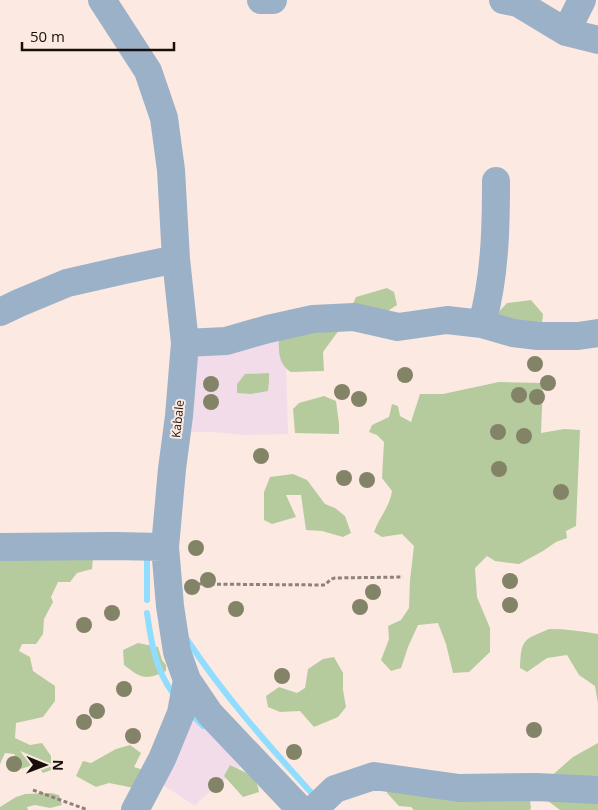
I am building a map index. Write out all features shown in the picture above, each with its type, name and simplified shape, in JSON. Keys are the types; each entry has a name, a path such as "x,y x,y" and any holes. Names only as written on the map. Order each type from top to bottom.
{"street":[{"path":"261,0 273,0"},
{"path":"503,0 518,3 566,32 598,40"},
{"path":"566,32 582,0"},
{"name":"Kabale","path":"115,6 148,71 164,118 171,170 176,259 185,343 165,547 170,606 177,652 188,680 210,714 301,810"},
{"path":"482,324 493,274 496,228 496,181"},
{"path":"0,312 67,283 176,259"},
{"path":"185,343 226,341 313,319 354,318 398,327 446,320 482,324 513,333 538,336 578,336 598,333"},
{"path":"0,547 165,547"},
{"path":"136,810 162,760 182,713 188,680"},
{"path":"313,810 335,789 374,776 459,788 536,787 598,790"}],"path":[{"path":"168,583 325,585 335,578 403,577"},
{"path":"33,790 88,810"}],"shaded area":[{"path":"285,328 288,434 243,435 190,432 191,348"},
{"path":"196,712 246,762 195,806 160,783"}],"green space":[{"path":"387,288 394,292 397,305 383,314 339,330 323,352 324,371 291,372 286,368 279,354 279,331 310,314 317,305 351,308 356,297"},
{"path":"531,300 543,314 542,324 494,317 507,303"},
{"path":"269,373 268,391 251,394 237,393 237,384 245,374"},
{"path":"499,382 543,383 541,433 564,429 580,430 576,526 566,531 567,538 556,542 519,564 495,561 487,556 475,568 477,597 490,628 490,652 469,672 453,673 446,644 438,623 418,625 401,668 391,671 381,660 389,639 388,626 401,620 409,608 414,546 402,534 382,537 374,532 389,502 392,491 382,478 384,442 377,435 369,432 372,425 389,417 392,404 398,406 400,416 411,422 420,394 443,394"},
{"path":"324,396 336,401 339,434 295,433 293,409 299,403"},
{"path":"293,474 307,480 325,504 335,508 345,516 351,533 343,537 322,531 306,530 301,495 286,495 296,517 272,524 264,520 264,492 270,477"},
{"path":"0,558 93,558 92,569 77,573 70,582 58,582 51,597 53,602 44,619 43,634 36,644 22,644 19,651 30,657 33,671 55,686 55,701 43,717 16,723 15,738 30,745 42,743 51,756 51,770 43,773 36,764 21,769 14,754 5,753 0,764"},
{"path":"549,629 574,630 598,634 598,704 595,686 579,675 567,655 547,658 527,672 520,668 521,651 525,642"},
{"path":"138,643 158,647 162,660 166,665 166,671 144,677 124,665 123,650"},
{"path":"334,657 343,673 346,707 338,717 314,727 300,711 280,712 268,707 266,696 279,687 297,693 305,688 308,669 323,659"},
{"path":"598,743 598,810 560,810 548,801 550,777 573,757"},
{"path":"130,745 141,753 134,767 150,772 134,788 109,783 96,787 76,776 83,761 91,763 116,749"},
{"path":"230,765 253,778 259,792 243,797 224,776"},
{"path":"390,785 529,794 531,808 530,810 414,810 411,807 399,806 387,793"},
{"path":"51,793 59,795 62,805 50,808 35,805 27,807 28,810 0,810 0,807 25,794"}],"waterway":[{"path":"147,559 147,600"},
{"path":"147,613 152,644 158,664 172,692"},
{"path":"186,638 232,701 316,798"},
{"path":"194,717 203,726"}]}
